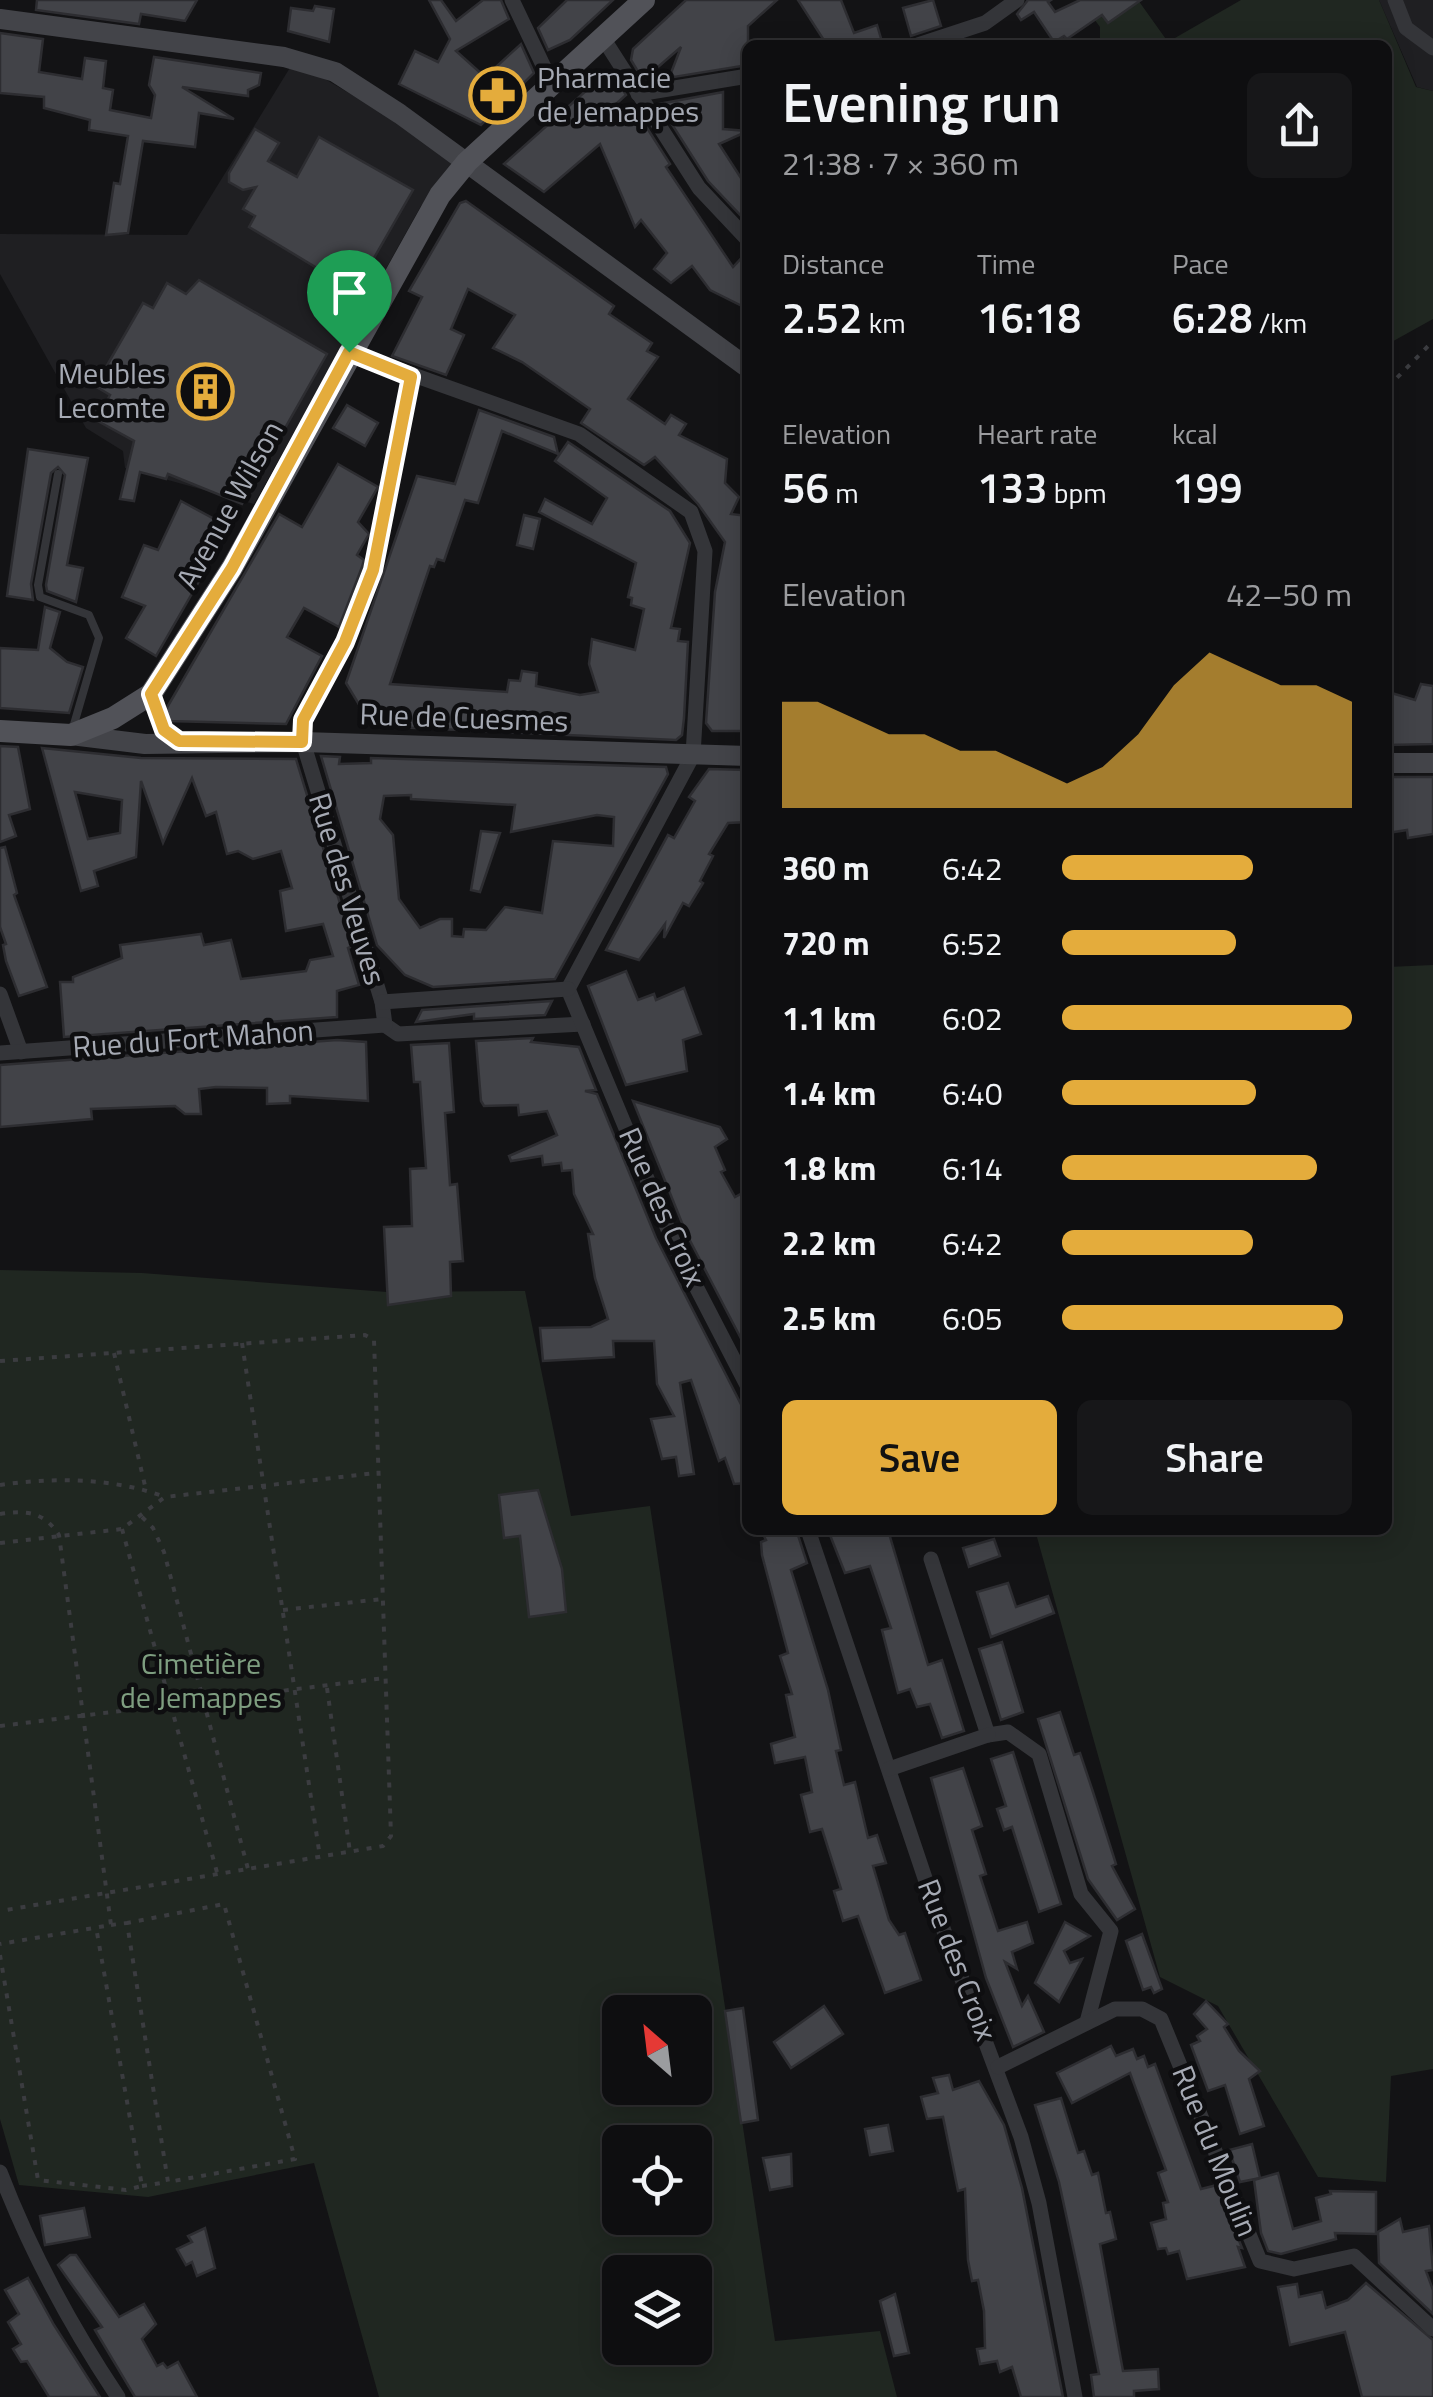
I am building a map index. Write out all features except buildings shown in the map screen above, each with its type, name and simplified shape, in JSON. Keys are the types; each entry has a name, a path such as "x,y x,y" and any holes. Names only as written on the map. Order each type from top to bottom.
{"main road":[{"name":"Avenue Wilson","path":"71,735 112,718 151,694 168,671 232,568 411,241 467,162 644,0"},
{"path":"0,730 71,735"}],"street":[{"path":"512,0 552,84"},
{"path":"933,40 985,23 1017,0"},
{"path":"1396,0 1406,28 1433,48"},
{"path":"0,19 311,64 346,79 467,162 742,364"},
{"path":"602,38 714,209 742,235"},
{"path":"638,94 742,77"},
{"path":"349,352 580,434 692,512 705,550 694,755 568,989 382,1002"},
{"path":"302,742 303,720 345,642 373,570 411,377"},
{"name":"Rue de Cuesmes","path":"71,735 132,743 302,742 742,756"},
{"name":"Rue des Veuves","path":"302,742 386,1025"},
{"path":"1392,763 1433,763"},
{"name":"Rue des Croix","path":"568,989 675,1246 742,1375"},
{"path":"0,994 20,1052"},
{"name":"Rue du Fort Mahon","path":"0,1053 386,1025 398,1034 583,1024"},
{"name":"Rue des Croix","path":"810,1535 932,1899 998,2067 1039,2202 1075,2397"},
{"path":"931,1559 988,1735"},
{"path":"889,1769 988,1735 1008,1732 1039,1754 1081,1894 1111,1931 1087,2022"},
{"name":"Rue du Moulin","path":"998,2067 1115,2009 1142,2009 1161,2019 1260,2261 1294,2269 1354,2256 1433,2329"},
{"path":"0,2172 45,2277 118,2397"}],"lane":[{"path":"58,474 41,562 40,596 89,615 100,638 71,735"}],"path":[{"path":"1392,382 1433,341"},
{"path":"0,1361 365,1336 374,1340 391,1836 383,1846 0,1911"},
{"path":"242,1343 320,1857"},
{"path":"114,1353 146,1490"},
{"path":"0,1485 67,1480 146,1490 165,1497 376,1472"},
{"path":"0,1543 122,1529 165,1497"},
{"path":"0,1514 38,1513 49,1519 59,1536 111,1925"},
{"path":"141,1517 153,1528 164,1552 248,1869"},
{"path":"122,1529 218,1876"},
{"path":"284,1610 382,1600"},
{"path":"0,1726 386,1678"},
{"path":"327,1686 350,1852"},
{"path":"0,1944 224,1904 295,2160 126,2190 38,2180 0,1955"},
{"path":"127,1923 168,2182"},
{"path":"96,1927 142,2186"}],"shaded area":[{"path":"1379,0 1433,0 1433,91 1417,87"},
{"path":"291,66 318,75 467,162 421,206 254,504 125,468 123,451 86,428 0,274 0,234 187,235"}],"green space":[{"path":"1080,0 1138,0 1167,40 1100,40 1100,27"},
{"path":"1241,0 1379,0 1416,87 1433,91 1433,319 1392,342 1392,40 1171,40"},
{"path":"1433,965 1433,2069 1391,2076 1386,2182 1318,2177 1218,2006 1160,1977 1036,1535 1392,1535 1392,967"},
{"name":"Cimetière de Jemappes","path":"0,1270 142,1273 387,1292 525,1291 571,1516 650,1506 775,2341 880,2331 897,2397 379,2397 314,2163 148,2197 19,2185 0,2119"}],"place":[{"name":"Pharmacie de Jemappes","path":"498,95"},
{"name":"Meubles Lecomte","path":"205,391"}],"route":[{"path":"349,352 411,377 373,570 345,642 303,720 302,742 179,741 164,730 151,694 232,568 349,352"}]}
